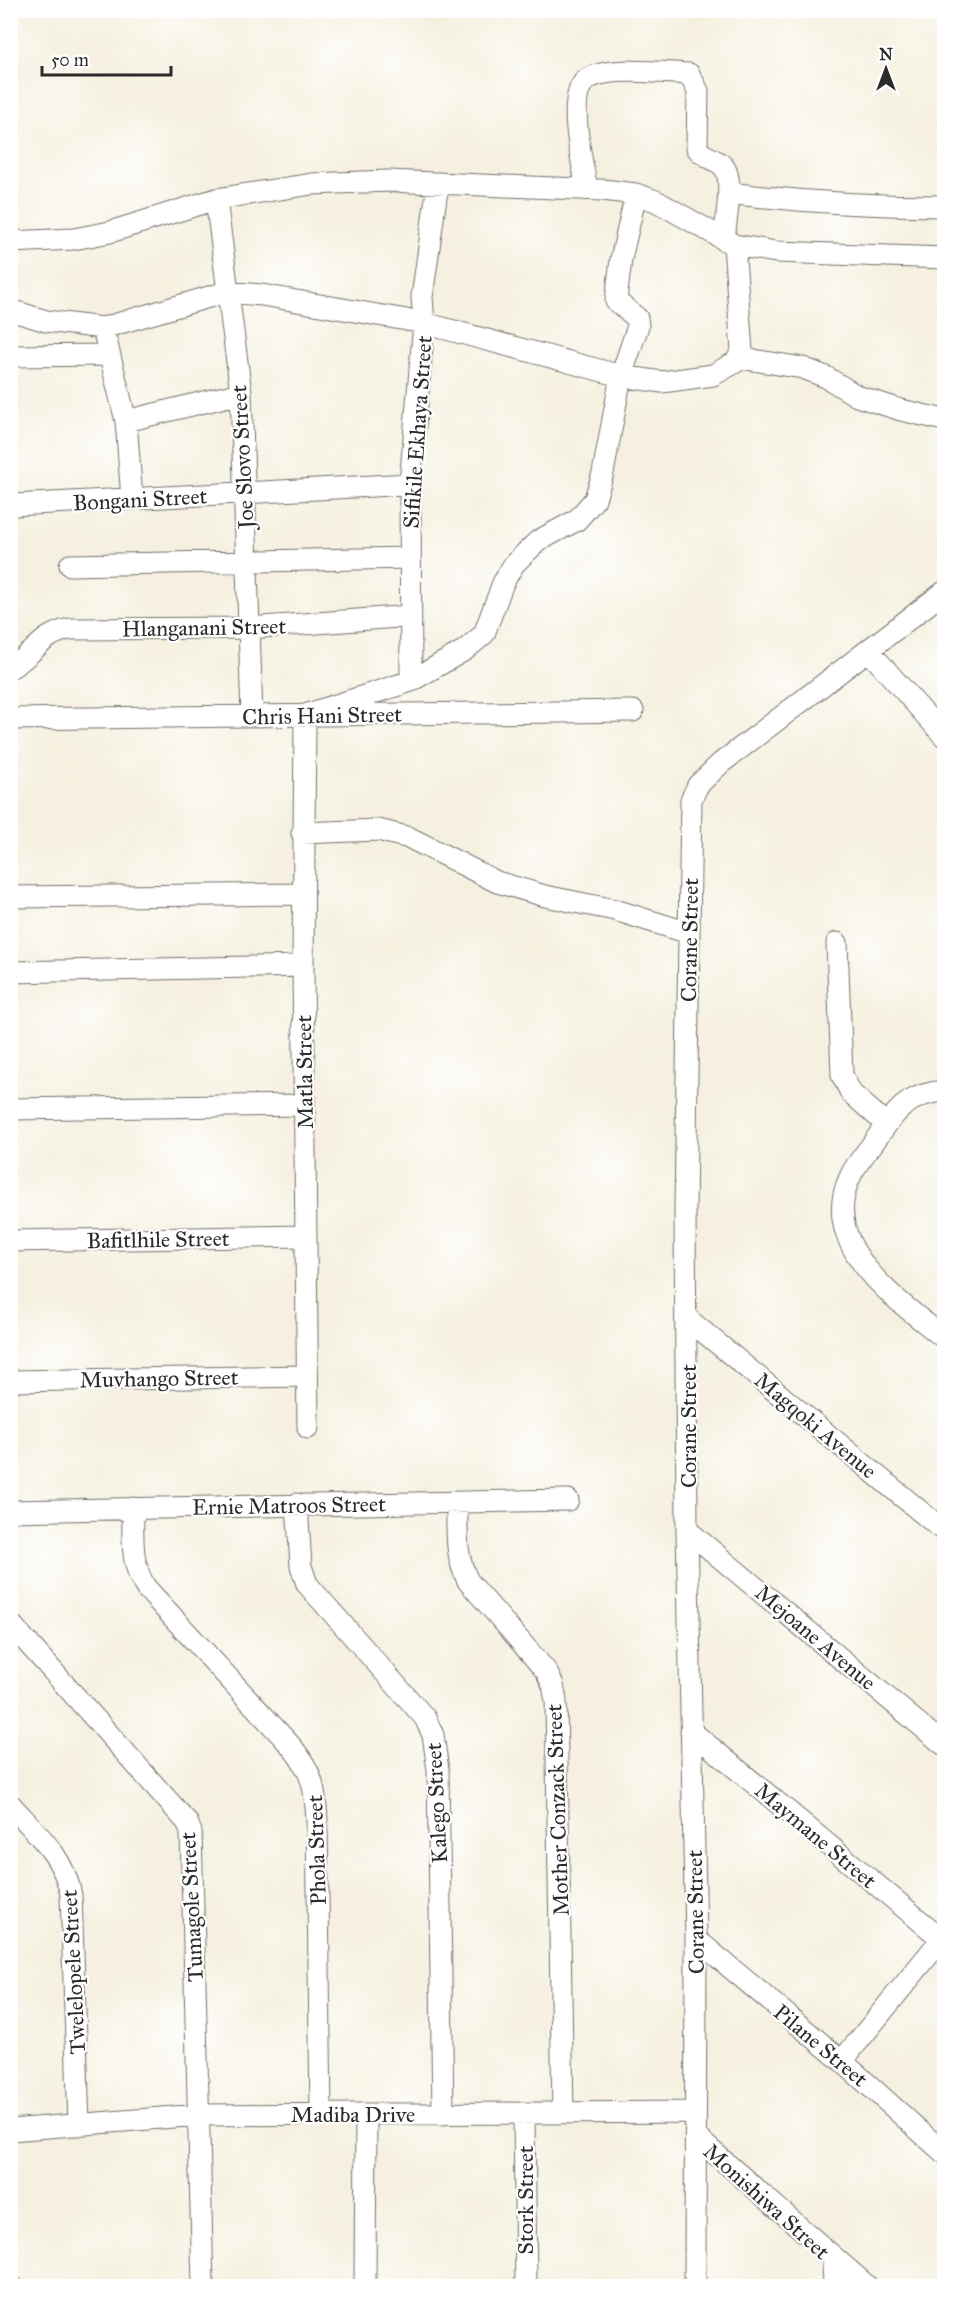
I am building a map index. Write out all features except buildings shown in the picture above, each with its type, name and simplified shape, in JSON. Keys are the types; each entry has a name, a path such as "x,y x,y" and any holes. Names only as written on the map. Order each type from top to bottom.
{"street":[{"path":"10,310 46,321 103,328 226,292 306,302 424,323 621,376 662,382 713,375 729,368 740,358 742,351 729,243 729,193 726,170 722,164 700,153 697,148 698,92 689,74 624,72 596,75 586,80 580,87 577,99 578,132 587,189"},
{"path":"10,242 74,239 110,232 216,199 312,184 388,181 587,189 636,194 656,201 729,243 776,252 945,258"},
{"name":"Sifikile Ekhaya Street","path":"411,681 410,484 424,323 422,297 438,183"},
{"path":"729,193 797,202 870,206 945,206"},
{"path":"305,715 411,681 465,650 484,634 503,583 514,564 538,541 577,520 595,499 603,473 621,376 638,326 637,318 616,302 621,259 636,194"},
{"name":"Joe Slovo Street","path":"216,199 226,292 241,393 252,716"},
{"path":"103,328 126,421 132,499"},
{"path":"10,356 108,355"},
{"path":"740,358 803,368 826,377 857,396 901,410 945,420"},
{"path":"126,421 241,393"},
{"name":"Bongani Street","path":"14,505 410,484"},
{"path":"70,565 410,558"},
{"name":"Corane Street","path":"694,2286 696,1939 687,1530 686,1212 691,800 698,785 721,763 945,592"},
{"name":"Hlanganani Street","path":"10,668 21,662 52,633 59,631 249,628 411,616"},
{"path":"869,651 945,736"},
{"name":"Chris Hani Street","path":"10,719 633,711"},
{"name":"Matla Street","path":"305,715 302,833 308,1428"},
{"path":"302,833 378,830 410,838 497,882 545,896 615,910 689,933"},
{"path":"10,897 303,894"},
{"path":"837,943 842,1075 852,1093 886,1124"},
{"path":"10,972 303,966"},
{"path":"945,1091 924,1093 902,1106 886,1124 850,1177 843,1203 852,1247 879,1285 945,1338"},
{"path":"10,1109 304,1105"},
{"name":"Bafitlhile Street","path":"10,1241 305,1236"},
{"name":"Magqoki Avenue","path":"688,1319 945,1531"},
{"name":"Muvhango Street","path":"10,1381 307,1376"},
{"name":"Ernie Matroos Street","path":"10,1511 297,1504 457,1504 568,1500"},
{"name":"Kalego Street","path":"297,1504 301,1566 307,1584 425,1718 432,1735 438,1770 443,2114"},
{"name":"Mother Conzack Street","path":"457,1504 458,1558 468,1581 546,1671 553,1685 556,1701 563,2113"},
{"name":"Phola Street","path":"133,1508 134,1559 138,1576 146,1588 309,1768 315,1790 317,1820 321,2114"},
{"name":"Mejoane Avenue","path":"687,1530 945,1744"},
{"name":"Tumagole Street","path":"10,1623 187,1822 191,1832 203,2286"},
{"name":"Maymane Street","path":"691,1731 943,1937"},
{"name":"Twelelopele Street","path":"10,1804 57,1856 67,1873 71,1895 80,2125"},
{"path":"842,2061 943,1937"},
{"name":"Pilane Street","path":"696,1939 842,2061 945,2153"},
{"name":"Madiba Drive","path":"10,2130 199,2115 695,2112"},
{"path":"365,2286 366,2114"},
{"name":"Stork Street","path":"524,2114 526,2286"},
{"name":"Monishiwa Street","path":"696,2137 833,2260 867,2286"},
{"path":"833,2260 834,2286"}]}
